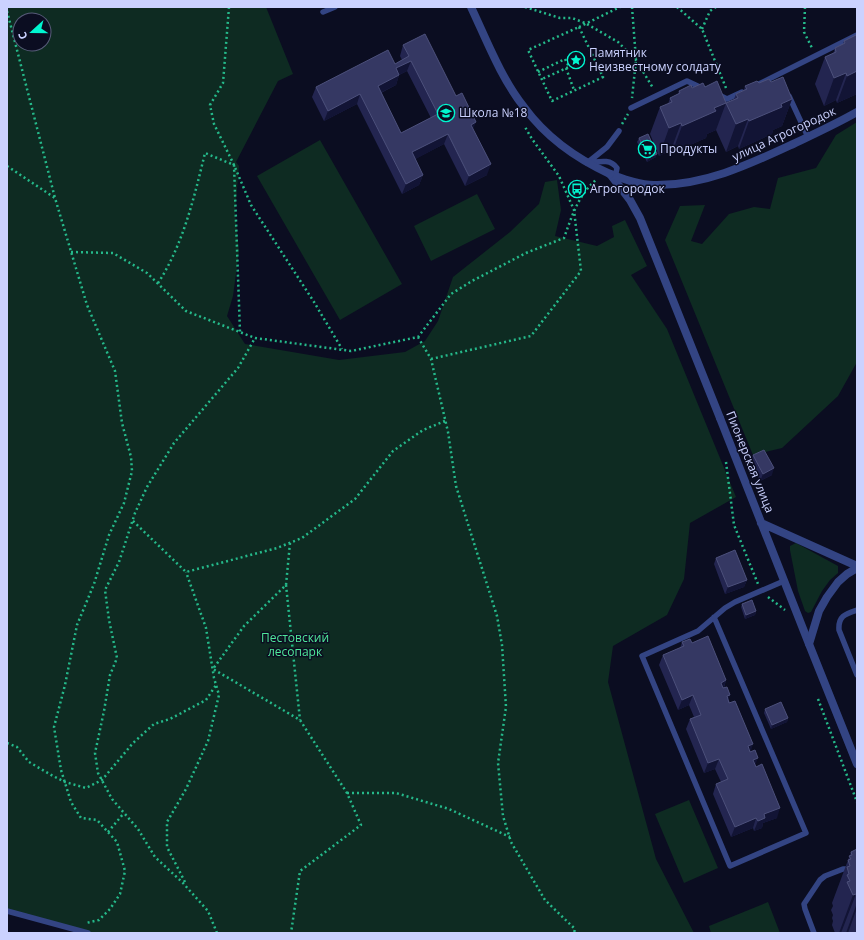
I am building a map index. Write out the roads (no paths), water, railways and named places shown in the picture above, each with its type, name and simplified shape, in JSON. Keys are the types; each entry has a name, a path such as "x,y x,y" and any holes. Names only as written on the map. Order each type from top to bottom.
{"street":[{"name":"улица Агрогородок","path":"471,7 499,65 523,106 536,122 555,140 588,164 607,173 632,181 654,185 681,183 728,172 752,163 808,137 857,112"},
{"name":"Пионерская улица","path":"607,173 630,200 640,218 857,764"},
{"path":"761,523 857,567"},
{"path":"809,644 819,611 827,597 838,582 857,567"}],"lane":[{"path":"323,12 335,7"},
{"path":"714,93 727,99 730,98 857,35"},
{"path":"778,74 782,81"},
{"path":"631,108 687,81 707,90"},
{"path":"785,88 808,137"},
{"path":"588,164 606,147 619,131"},
{"path":"588,164 613,163 617,168 616,172 607,173"},
{"path":"714,617 806,833 730,866 642,656 698,631 714,617 725,608 735,602 784,581"},
{"path":"857,610 846,614 841,618 839,630 857,675"},
{"path":"814,933 804,909 804,904 820,880 825,876 843,869 849,869 857,872"},
{"path":"7,911 88,933"}],"place":[{"name":"Памятник Неизвестному солдату","path":"576,60"},
{"name":"Школа №18","path":"446,113"},
{"name":"Продукты","path":"647,149"},
{"name":"Агрогородок","path":"577,189"}],"park label":[{"name":"Пестовский лесопарк","path":"295,645"}]}
